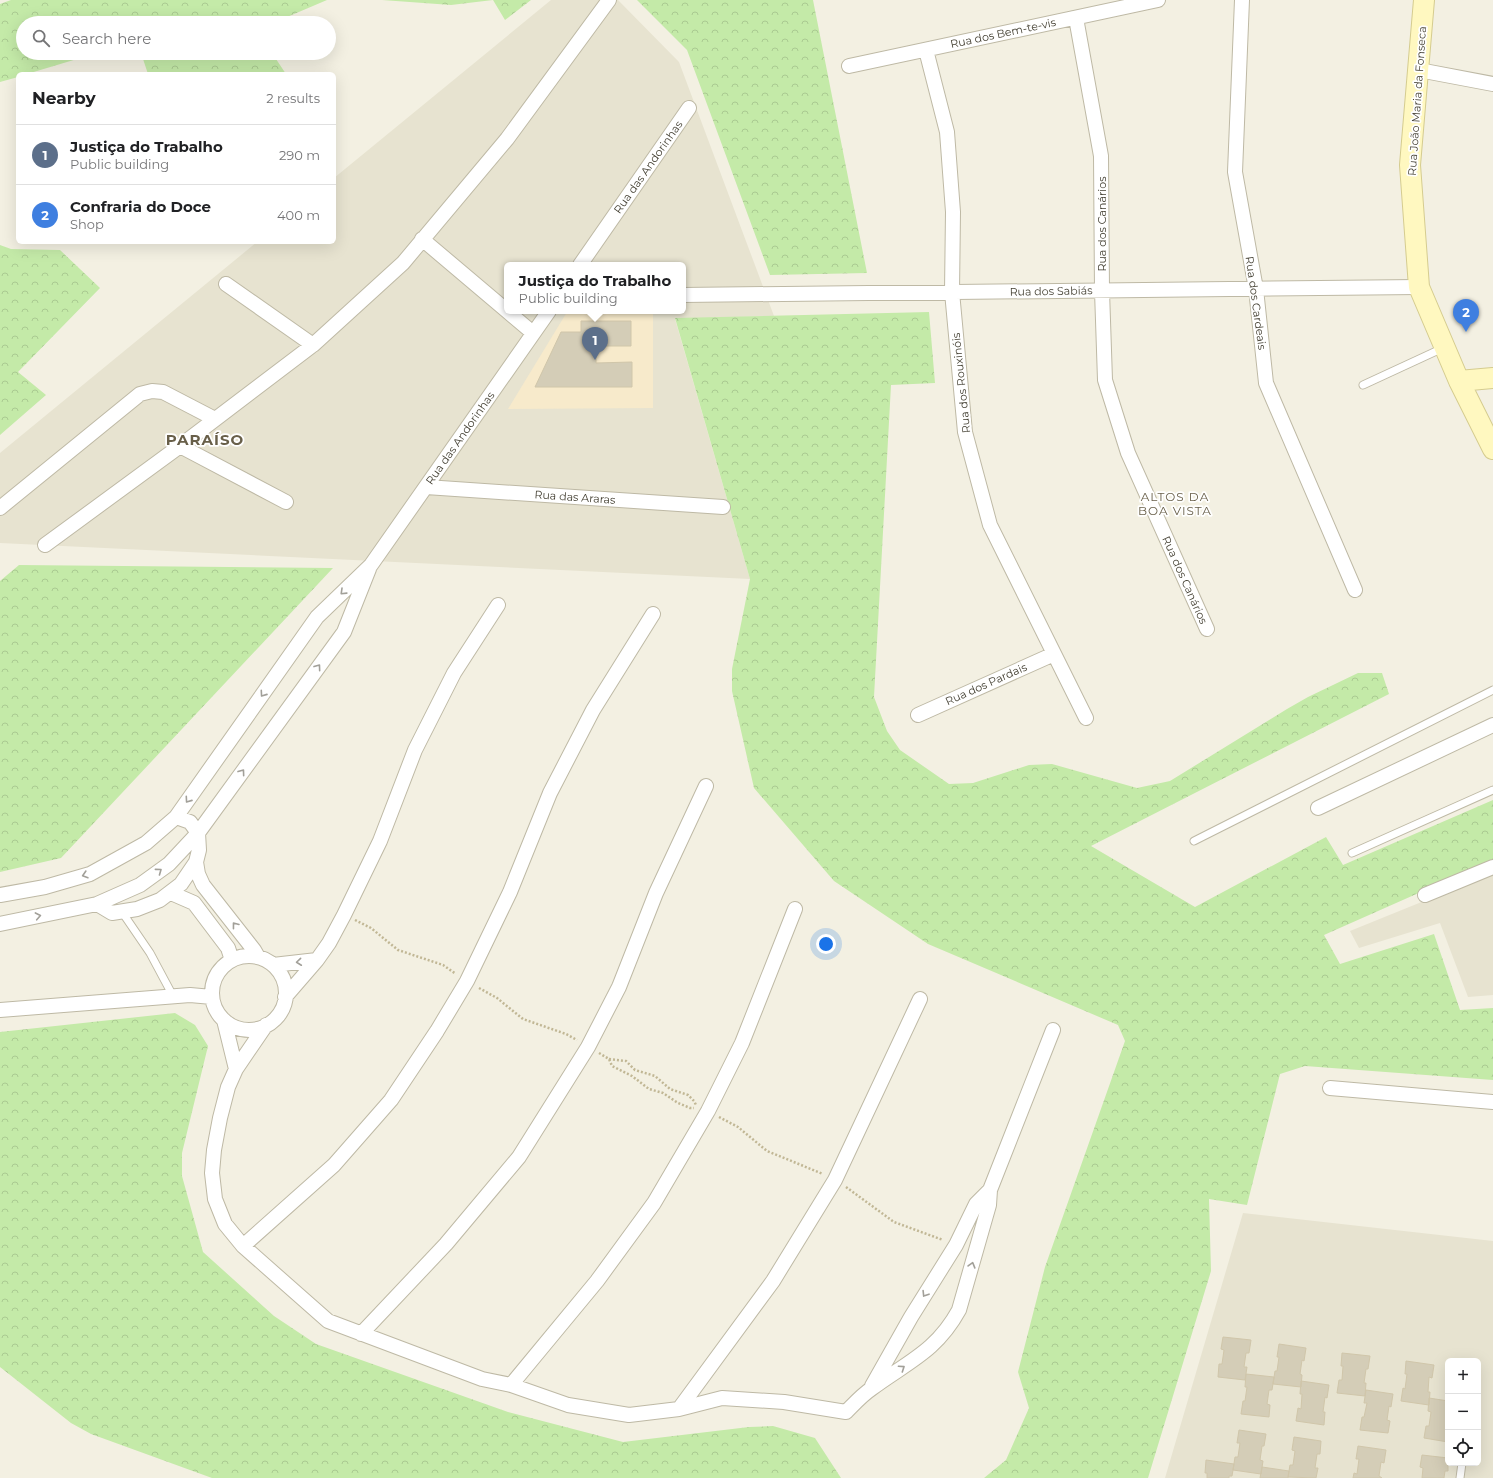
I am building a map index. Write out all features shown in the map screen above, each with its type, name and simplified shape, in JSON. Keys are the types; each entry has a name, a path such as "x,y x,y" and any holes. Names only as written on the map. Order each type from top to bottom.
{"main road":[{"name":"Rua João Maria da Fonseca","path":"1424,0 1410,165 1419,287 1459,381 1493,450"},
{"path":"1459,381 1493,378"}],"street":[{"path":"45,545 180,446 314,344 403,263 507,139 609,0"},
{"name":"Rua dos Bem-te-vis","path":"849,66 1158,0"},
{"name":"Rua dos Cardeais","path":"1242,0 1235,172 1256,289 1266,382 1355,590"},
{"name":"Rua dos Canários","path":"1076,18 1101,156 1102,291 1105,380 1128,454 1207,629"},
{"name":"Rua dos Rouxinóis","path":"926,50 947,132 953,212 952,292 965,432 990,525 1086,718"},
{"path":"1419,70 1493,84"},
{"name":"Rua das Andorinhas","path":"582,262 689,108"},
{"path":"422,239 504,308"},
{"path":"226,284 314,344"},
{"name":"Rua dos Sabiás","path":"686,295 1419,287"},
{"path":"511,314 534,333"},
{"name":"Rua das Andorinhas","path":"371,565 546,314"},
{"path":"0,508 140,394 152,391 163,392 215,419"},
{"path":"180,446 286,502"},
{"name":"Rua das Araras","path":"426,487 723,507"},
{"path":"0,895 45,887 90,874 146,843 176,818 317,617 371,565"},
{"path":"0,924 97,904 140,885 169,864 198,833 344,632 371,565"},
{"path":"285,997 317,960 329,943 380,841 415,750 454,673 498,605"},
{"path":"243,1246 334,1165 391,1100 437,1031 467,981 510,892 550,793 593,710 653,614"},
{"name":"Rua dos Pardais","path":"918,715 1054,654"},
{"path":"1318,808 1493,725"},
{"path":"361,1334 446,1244 519,1157 588,1047 619,987 656,893 706,786"},
{"path":"97,904 112,913 137,909 149,905 171,893 181,884 196,862 199,850 198,833 190,822 176,818"},
{"path":"196,862 198,874 203,884 258,957"},
{"path":"1425,896 1493,867"},
{"path":"171,893 194,903 228,948 232,960"},
{"path":"511,1385 597,1281 654,1203 708,1111 742,1044 796,909"},
{"path":"266,1025 248,1029 231,1025 218,1013 212,997 214,979 224,965 232,960 240,957 258,957 273,965 283,980 285,988 285,997 279,1014 266,1025 236,1069 228,1087 220,1118 212,1173 215,1199 225,1224 243,1246 328,1321 482,1379 511,1385 568,1405 629,1415 679,1409 722,1398 784,1402 846,1412 870,1390 935,1344 952,1324 959,1310 989,1205 990,1190 1053,1030"},
{"path":"273,965 317,960"},
{"path":"0,1010 172,996 198,995 212,997"},
{"path":"679,1409 773,1281 835,1180 920,999"},
{"path":"224,1020 236,1069"},
{"path":"1330,1088 1493,1102"},
{"path":"870,1390 911,1317 956,1245 976,1204 990,1190"}],"lane":[{"path":"1363,385 1444,347"},
{"path":"1194,841 1493,690"},
{"path":"1352,853 1493,790"},
{"path":"122,912 150,953 172,996"},
{"path":"1460,1478 1462,1466"}],"path":[{"path":"609,1059 626,1061 635,1070 655,1076 670,1089 688,1095 694,1100 696,1108 690,1108 678,1103 667,1095 649,1089 632,1076 612,1066 609,1059"},
{"path":"632,1076 635,1070"},
{"path":"667,1095 670,1089"}],"shaded area":[{"path":"551,0 618,0 679,62 774,316 675,319 750,579 0,543 0,453 255,244 336,244 336,176"},
{"path":"566,314 653,314 653,408 508,409"},
{"path":"1493,873 1493,995 1468,997 1440,923 1359,948 1350,931"},
{"path":"1243,1213 1493,1241 1493,1478 1165,1478"}],"green space":[{"path":"11,0 327,0 289,16 16,16 16,60 74,60 34,72 16,72 16,78 0,82 0,4"},
{"path":"382,0 493,0 451,5"},
{"path":"493,0 531,0 505,20"},
{"path":"637,0 813,0 867,273 770,275 687,50"},
{"path":"143,60 277,60 285,72 147,72"},
{"path":"0,245 11,249 60,250 100,288 18,372 46,395 0,435"},
{"path":"929,312 935,383 891,385 874,697 887,731 900,750 949,784 973,783 1029,765 1052,764 1137,788 1170,781 1287,709 1308,697 1358,673 1382,673 1389,694 1091,846 1195,907 1326,837 1343,865 1493,800 1493,860 1324,935 1340,964 1434,934 1460,1010 1493,1008 1493,1080 1305,1066 1280,1074 1247,1205 1209,1199 1211,1271 1148,1478 984,1478 1006,1460 1029,1408 1018,1372 1045,1267 1125,1041 1118,1025 928,944 834,881 754,788 732,691 732,669 750,579 675,318"},
{"path":"19,565 333,568 61,858 0,872 0,581"},
{"path":"175,1013 195,1025 208,1046 182,1153 182,1176 203,1252 274,1316 316,1344 508,1412 623,1442 749,1427 773,1426 815,1438 841,1478 212,1478 91,1434 71,1423 0,1367 0,1032"}],"building":[{"path":"581,321 631,321 631,346 596,346 596,363 632,362 632,387 535,387 561,332 581,332"},
{"path":"1223,1337 1251,1340 1249,1353 1246,1353 1244,1367 1247,1367 1245,1380 1218,1377 1219,1364 1222,1364 1224,1350 1221,1349"},
{"path":"1279,1344 1306,1348 1300,1374 1302,1375 1301,1387 1273,1384 1275,1371 1277,1371"},
{"path":"1342,1353 1370,1356 1364,1383 1366,1383 1365,1396 1337,1393 1339,1380 1342,1380"},
{"path":"1406,1361 1434,1365 1432,1378 1429,1377 1429,1405 1401,1401 1403,1388 1405,1389 1407,1374 1405,1374"},
{"path":"1246,1374 1274,1377 1272,1390 1269,1390 1267,1404 1270,1405 1269,1417 1241,1414 1247,1387 1245,1387"},
{"path":"1301,1381 1329,1385 1327,1398 1325,1397 1323,1412 1325,1412 1324,1425 1296,1421 1298,1408 1301,1409"},
{"path":"1366,1390 1393,1394 1387,1420 1390,1421 1388,1433 1360,1430 1362,1417 1364,1417 1367,1403 1364,1403"},
{"path":"1429,1398 1445,1401 1445,1442 1424,1438 1426,1426 1429,1426 1431,1412 1428,1411"},
{"path":"1239,1430 1266,1434 1260,1460 1263,1461 1261,1474 1233,1470 1235,1457 1238,1457 1240,1443 1237,1443"},
{"path":"1294,1437 1321,1441 1320,1454 1317,1454 1315,1468 1318,1468 1316,1478 1288,1477 1290,1465 1293,1465 1295,1451 1292,1450"},
{"path":"1358,1446 1386,1450 1384,1463 1381,1462 1379,1476 1382,1478 1353,1478 1354,1473 1357,1474 1359,1459 1356,1459"},
{"path":"1422,1455 1445,1458 1445,1466 1448,1466 1448,1471 1445,1471 1444,1478 1422,1478 1423,1468 1420,1467"},
{"path":"1206,1460 1234,1464 1232,1476 1229,1476 1229,1478 1207,1478 1207,1473 1205,1473"},
{"path":"1262,1467 1289,1471 1288,1478 1260,1478"}],"place":[{"name":"Confraria do Doce","path":"1466,332"},
{"name":"Justiça do Trabalho","path":"595,360"}],"district":[{"name":"PARAÍSO","path":"205,440"},
{"name":"ALTOS DA BOA VISTA","path":"1175,504"}]}
